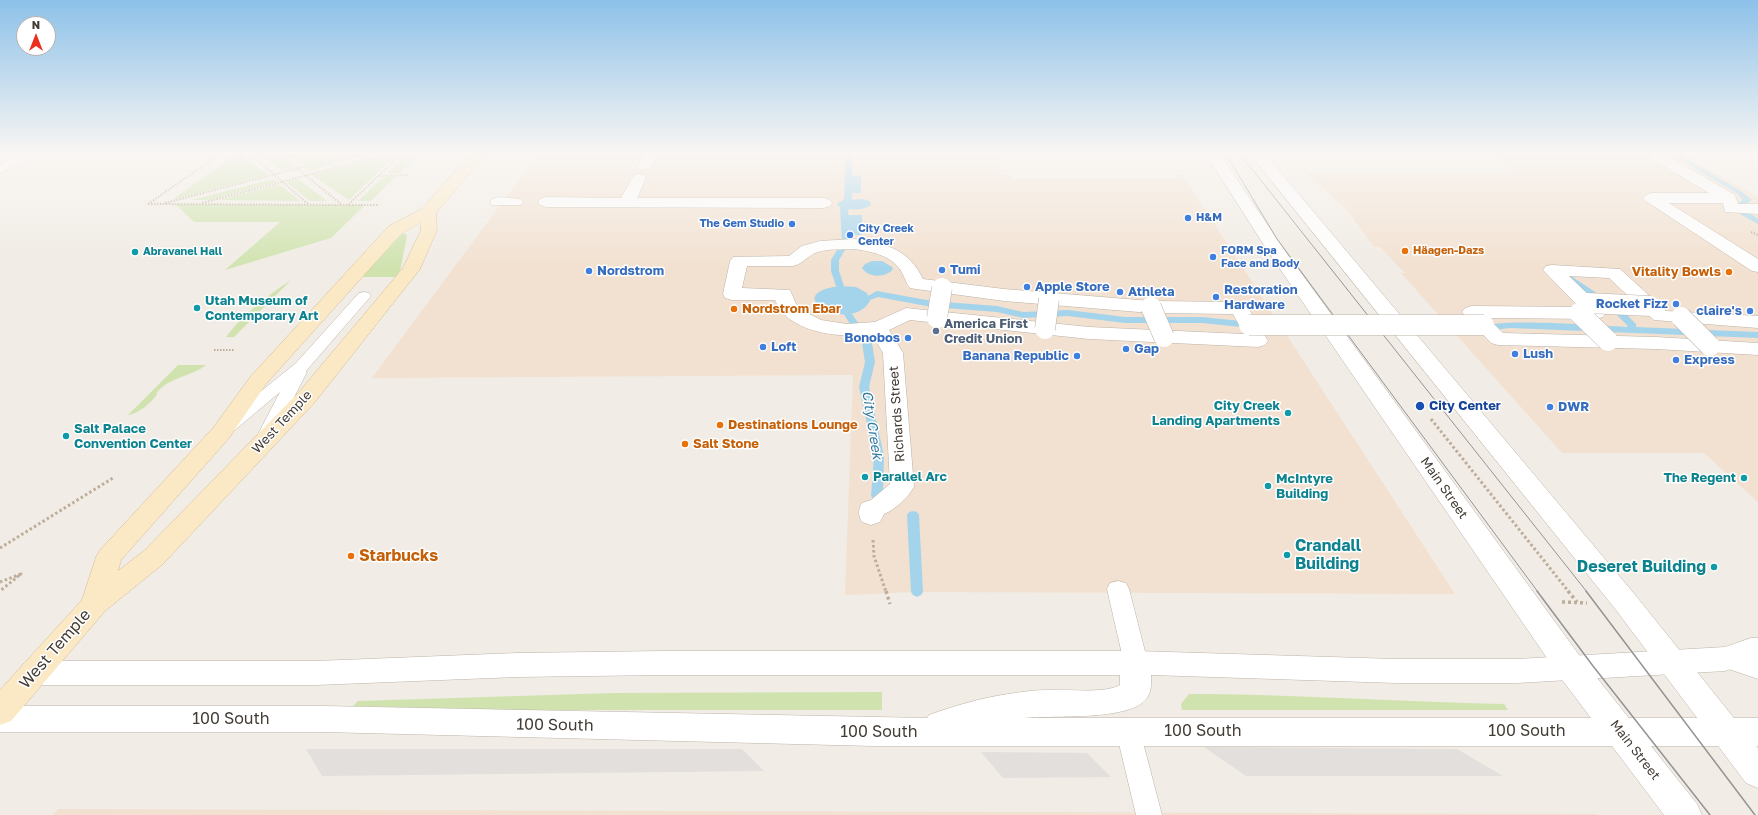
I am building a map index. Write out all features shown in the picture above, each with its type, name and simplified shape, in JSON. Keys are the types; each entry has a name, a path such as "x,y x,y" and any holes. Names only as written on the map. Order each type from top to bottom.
{"main road":[{"name":"West Temple","path":"95,604 109,557 221,433 258,380 382,243 395,230 428,212 445,192"},
{"name":"West Temple","path":"0,712 95,604 154,557 307,397 411,269 429,230 428,212"}],"street":[{"path":"627,202 632,192"},
{"name":"Main Street","path":"1238,192 1273,247 1571,668 1685,815"},
{"path":"1288,192 1672,661 1758,773"},
{"path":"1712,192 1730,204"},
{"path":"1758,209 1730,204 1651,198 1758,267"},
{"path":"498,202 515,202"},
{"path":"546,202 824,203"},
{"path":"1249,324 1146,310 936,290 916,284 906,265 892,254 870,245 854,244 826,245 808,250 793,261 739,261 732,294 782,294 788,308 804,318 842,331 878,328 897,321 906,314 928,314 1154,332 1249,324 1485,325 1612,317 1572,276 1610,278 1645,310 1667,321 1758,329"},
{"path":"1608,341 1552,270 1614,273 1661,316 1758,322"},
{"path":"928,314 1045,329 1164,337 1258,341 1238,308 1151,307 936,290"},
{"path":"928,314 936,290"},
{"path":"1045,329 1049,299"},
{"path":"1650,306 1472,312 1498,339 1608,341 1758,349"},
{"path":"1151,307 1164,337"},
{"path":"1681,317 1710,346"},
{"path":"1485,325 1574,333 1758,343"},
{"name":"Richards Street","path":"871,516 871,508 880,506 902,487 893,353 878,328"},
{"path":"34,673 316,673 516,666 663,663 1136,663 1396,671 1517,671 1725,658 1752,650 1758,650"},
{"path":"920,732 979,713 1008,707 1046,702 1110,702 1123,699 1135,691 1136,663"},
{"name":"100 South","path":"0,718 323,719 873,732 1758,732"}],"lane":[{"path":"221,433 302,366 364,296"},
{"path":"261,445 302,366"},
{"path":"1118,589 1136,663"},
{"path":"1725,658 1758,670"},
{"path":"1128,731 1148,815"}],"path":[{"path":"165,192 148,204 379,205"},
{"path":"161,204 208,192"},
{"path":"198,204 244,192"},
{"path":"294,192 308,204"},
{"path":"327,192 342,204"},
{"path":"348,204 361,192"},
{"path":"214,350 235,350"},
{"path":"1426,413 1577,602"},
{"path":"0,548 113,478"},
{"path":"871,516 874,556 890,604"},
{"path":"0,582 21,574 0,591"},
{"path":"1556,602 1587,603"}],"shaded area":[{"path":"510,192 1194,192 1455,594 917,592 845,595 853,375 372,378"},
{"path":"1328,192 1749,192 1758,197 1758,502 1704,453 1562,453 1401,273 1405,273 1380,247 1374,247 1348,211"},
{"path":"1204,747 1457,749 1503,776 1246,776"},
{"path":"306,749 742,749 764,771 322,776"},
{"path":"981,752 1087,753 1111,777 1003,778"},
{"path":"58,809 1595,814 1596,815 53,815"}],"green space":[{"path":"183,192 203,192 172,200"},
{"path":"223,192 239,192 209,200 192,200"},
{"path":"249,192 289,192 300,201 219,200"},
{"path":"299,192 315,192 327,201 310,201"},
{"path":"337,192 357,192 349,200"},
{"path":"367,192 380,192 371,201 358,201"},
{"path":"175,204 365,205 331,238 225,270 280,222 194,222"},
{"path":"402,234 406,234 407,236 400,271 395,277 362,277"},
{"path":"291,280 234,337 226,337 240,320"},
{"path":"178,365 206,365 195,372 170,382 158,391 154,399 147,405 139,411 128,415"},
{"path":"882,692 882,710 511,710 353,706 358,701 614,693"},
{"path":"1189,694 1268,695 1504,704 1508,710 1182,710 1181,704"}],"water":[{"path":"848,192 861,192 861,193"},
{"path":"863,199 870,201 871,205 854,210 837,205 839,202 847,200"},
{"path":"847,215 862,215 862,235 846,235"},
{"path":"872,261 882,261 893,269 886,274 877,276 868,274 862,268 865,264"},
{"path":"840,286 856,287 867,293 870,301 861,310 848,314 835,313 824,309 816,303 815,296 822,290"}],"waterway":[{"name":"City Creek","path":"840,286 835,271 835,260 846,242 844,208 848,198 848,192"},
{"path":"1738,192 1748,200 1739,205 1743,212 1758,222"},
{"path":"1568,276 1566,277 1619,312 1633,326 1628,330"},
{"path":"870,297 877,294 932,304 997,309 1023,315 1068,313 1125,320 1202,320 1251,325"},
{"name":"City Creek","path":"847,313 867,343 870,362 864,387 879,456 877,496"},
{"path":"1484,328 1510,325 1628,330"},
{"path":"1628,330 1758,335"},
{"name":"City Creek","path":"913,515 917,592"}],"tram line":[{"path":"1249,192 1277,239 1538,592"},
{"path":"1270,192 1587,592"},
{"path":"1537,591 1593,666 1710,815"},
{"path":"1586,591 1755,815"}],"place":[{"name":"H&M","path":"1188,218"},
{"name":"The Gem Studio","path":"792,224"},
{"name":"City Creek Center","path":"850,235"},
{"name":"Häagen-Dazs","path":"1405,251"},
{"name":"Abravanel Hall","path":"135,252"},
{"name":"FORM Spa Face and Body","path":"1213,257"},
{"name":"Tumi","path":"942,270"},
{"name":"Nordstrom","path":"589,271"},
{"name":"Vitality Bowls","path":"1729,272"},
{"name":"Apple Store","path":"1027,287"},
{"name":"Athleta","path":"1120,292"},
{"name":"Restoration Hardware","path":"1216,297"},
{"name":"Rocket Fizz","path":"1676,304"},
{"name":"Utah Museum of Contemporary Art","path":"197,308"},
{"name":"Nordstrom Ebar","path":"734,309"},
{"name":"claire's","path":"1750,311"},
{"name":"America First Credit Union","path":"936,331"},
{"name":"Bonobos","path":"908,338"},
{"name":"Loft","path":"763,347"},
{"name":"Gap","path":"1126,349"},
{"name":"Lush","path":"1515,354"},
{"name":"Banana Republic","path":"1077,356"},
{"name":"Express","path":"1676,360"},
{"name":"City Center","path":"1420,406"},
{"name":"DWR","path":"1550,407"},
{"name":"City Creek Landing Apartments","path":"1288,413"},
{"name":"Destinations Lounge","path":"720,425"},
{"name":"Salt Palace Convention Center","path":"66,436"},
{"name":"Salt Stone","path":"685,444"},
{"name":"Parallel Arc","path":"865,477"},
{"name":"The Regent","path":"1744,478"},
{"name":"McIntyre Building","path":"1268,486"},
{"name":"Crandall Building","path":"1287,555"},
{"name":"Starbucks","path":"351,556"},
{"name":"Deseret Building","path":"1714,567"}]}
